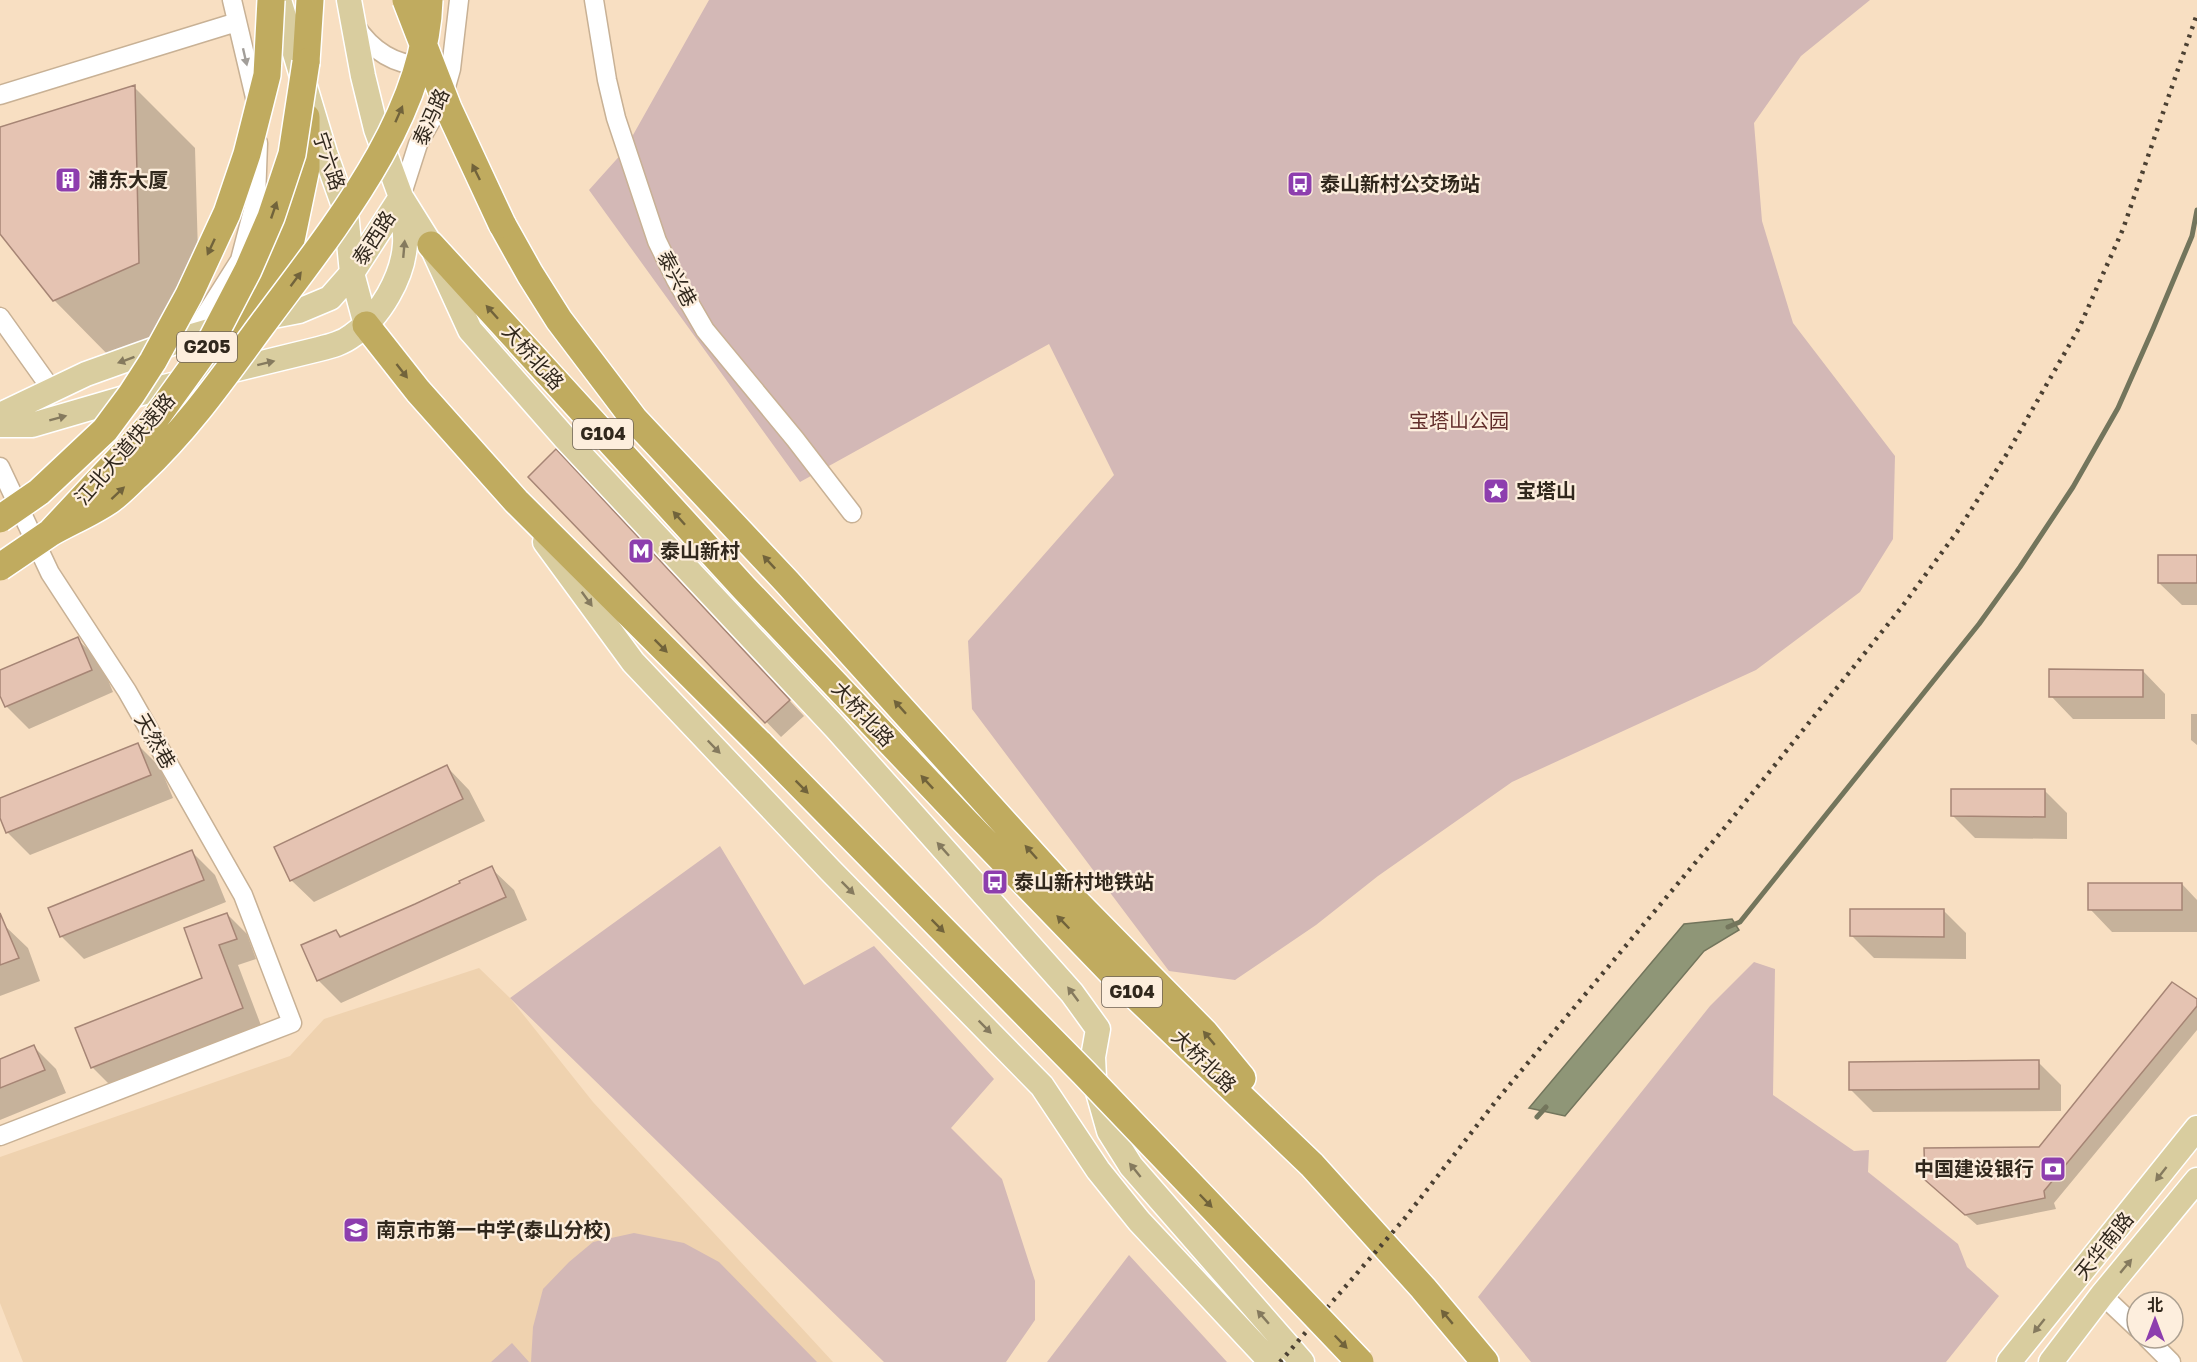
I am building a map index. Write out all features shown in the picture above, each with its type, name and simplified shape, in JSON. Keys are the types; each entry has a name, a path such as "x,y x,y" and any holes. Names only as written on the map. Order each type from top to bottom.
{"highway":[{"name":"江北大道快速路","path":"0,519 39,492 105,430 142,378 189,295 227,213 247,153 267,75 271,0"},
{"name":"江北大道快速路","path":"0,567 50,533 150,426 210,343 248,270 271,217 292,154 306,62 310,0"},
{"path":"406,0 452,118 502,224 530,274 593,367 634,418 788,582 1076,902 1205,1033 1312,1165"},
{"path":"50,533 110,500 161,453 213,394 331,232 389,137 412,85 429,16 429,0"},
{"path":"233,324 272,272 291,240 306,168 307,92"},
{"name":"大桥北路","path":"431,245 776,623 963,819 1118,979 1312,1165 1423,1288 1485,1362"},
{"path":"366,325 418,391 516,501 761,745 1084,1073 1360,1362"}],"main road":[{"name":"宁六路","path":"279,0 346,212 352,273 366,325"},
{"name":"大桥北路","path":"351,11 376,129 400,197 431,245"},
{"name":"泰西路","path":"0,415 86,374 192,336 233,324 316,306 330,298 352,273 400,197"},
{"name":"泰西路","path":"0,425 32,424 152,390 319,350 353,336 366,325 397,281 404,258 405,243 400,197"},
{"path":"431,245 470,330 565,438 835,727 1072,993 1098,1029 1093,1057 1094,1078 1109,1131 1131,1166 1302,1362"},
{"path":"516,501 633,662 830,870 1042,1086 1098,1170 1139,1221 1271,1362"},
{"name":"天华南路","path":"2009,1362 2197,1128"},
{"name":"天华南路","path":"2051,1362 2102,1295 2197,1180"}],"street":[{"path":"192,336 240,260 256,199 260,117 232,0"},
{"name":"泰冯路","path":"400,197 418,144 442,101 451,69 459,0"},
{"name":"泰兴巷","path":"594,0 607,80 616,118 657,241 705,330 795,439 852,513"},
{"path":"351,11 364,39 384,56 412,66 426,65 439,60 453,41"},
{"path":"0,95 237,22"},
{"path":"0,317 52,390"},
{"name":"天然巷","path":"0,467 50,573 127,691 243,895 292,1023 0,1136"},
{"path":"2102,1295 2125,1317"},
{"path":"2159,1350 2171,1362"}],"shaded area":[{"path":"1732,919 1739,930 1704,951 1565,1116 1529,1108 1684,924"},
{"name":"南京市第一中学(泰山分校)","path":"479,968 510,998 593,1102 833,1362 23,1362 0,1303 0,1157 290,1056 324,1019"}],"green space":[{"name":"宝塔山公园","path":"709,0 1870,0 1801,56 1754,123 1762,221 1793,323 1895,456 1893,539 1860,592 1756,670 1512,782 1378,876 1316,925 1235,980 1169,971 972,709 968,641 1114,475 1049,344 800,482 589,190 624,151"},
{"path":"720,846 804,985 874,946 994,1079 951,1128 1002,1179 1035,1281 1035,1320 1006,1362 884,1362 510,998"},
{"path":"1754,962 1775,969 1773,1095 1854,1151 1869,1150 1868,1172 1958,1244 1967,1267 1999,1296 1946,1362 1531,1362 1478,1297 1710,1006"},
{"path":"634,1233 684,1243 719,1262 817,1362 531,1362 533,1327 543,1289 569,1262 593,1242"},
{"path":"1129,1255 1227,1362 1047,1362"},
{"path":"512,1343 529,1362 491,1362"}],"building":[{"name":"浦东大厦","path":"135,85 139,263 53,301 0,234 0,127"},
{"path":"556,449 790,700 765,723 528,477"},
{"path":"2158,555 2197,555 2197,583 2158,583"},
{"path":"78,637 92,670 5,707 0,696 0,670"},
{"path":"2049,669 2143,670 2143,697 2049,697"},
{"path":"138,743 151,775 6,833 0,818 0,798"},
{"path":"447,765 463,799 290,881 274,847"},
{"path":"1951,789 2045,789 2045,817 1951,816"},
{"path":"192,850 204,880 60,937 48,908"},
{"path":"492,866 506,897 317,981 301,945 336,930 340,937 460,883 459,881"},
{"path":"2088,883 2182,883 2182,910 2088,910"},
{"path":"1850,909 1944,909 1944,937 1850,936"},
{"path":"0,913 19,958 0,965"},
{"path":"227,913 237,939 219,945 243,1008 91,1068 75,1028 202,978 184,928"},
{"path":"2172,982 2197,999 2197,1006 2044,1191 2045,1198 1965,1215 1925,1180 1924,1148 2039,1147"},
{"path":"34,1045 45,1070 0,1088 0,1059"},
{"path":"2039,1060 2039,1089 1849,1090 1849,1062"}],"waterway":[{"path":"1728,927 1740,922 1979,624 2073,487 2118,408 2192,236 2197,210"},
{"path":"1537,1117 1546,1107"}],"railway":[{"path":"1280,1362 1405,1218 1496,1101 1726,826 1901,608 1957,532 2008,452 2079,328 2123,229 2197,14"}],"place":[{"name":"浦东大厦","path":"68,180"},
{"name":"泰山新村公交场站","path":"1300,184"},
{"name":"宝塔山","path":"1496,491"},
{"name":"泰山新村","path":"641,551"},
{"name":"泰山新村地铁站","path":"995,882"},
{"name":"中国建设银行","path":"2053,1169"},
{"name":"南京市第一中学(泰山分校)","path":"356,1230"}]}
